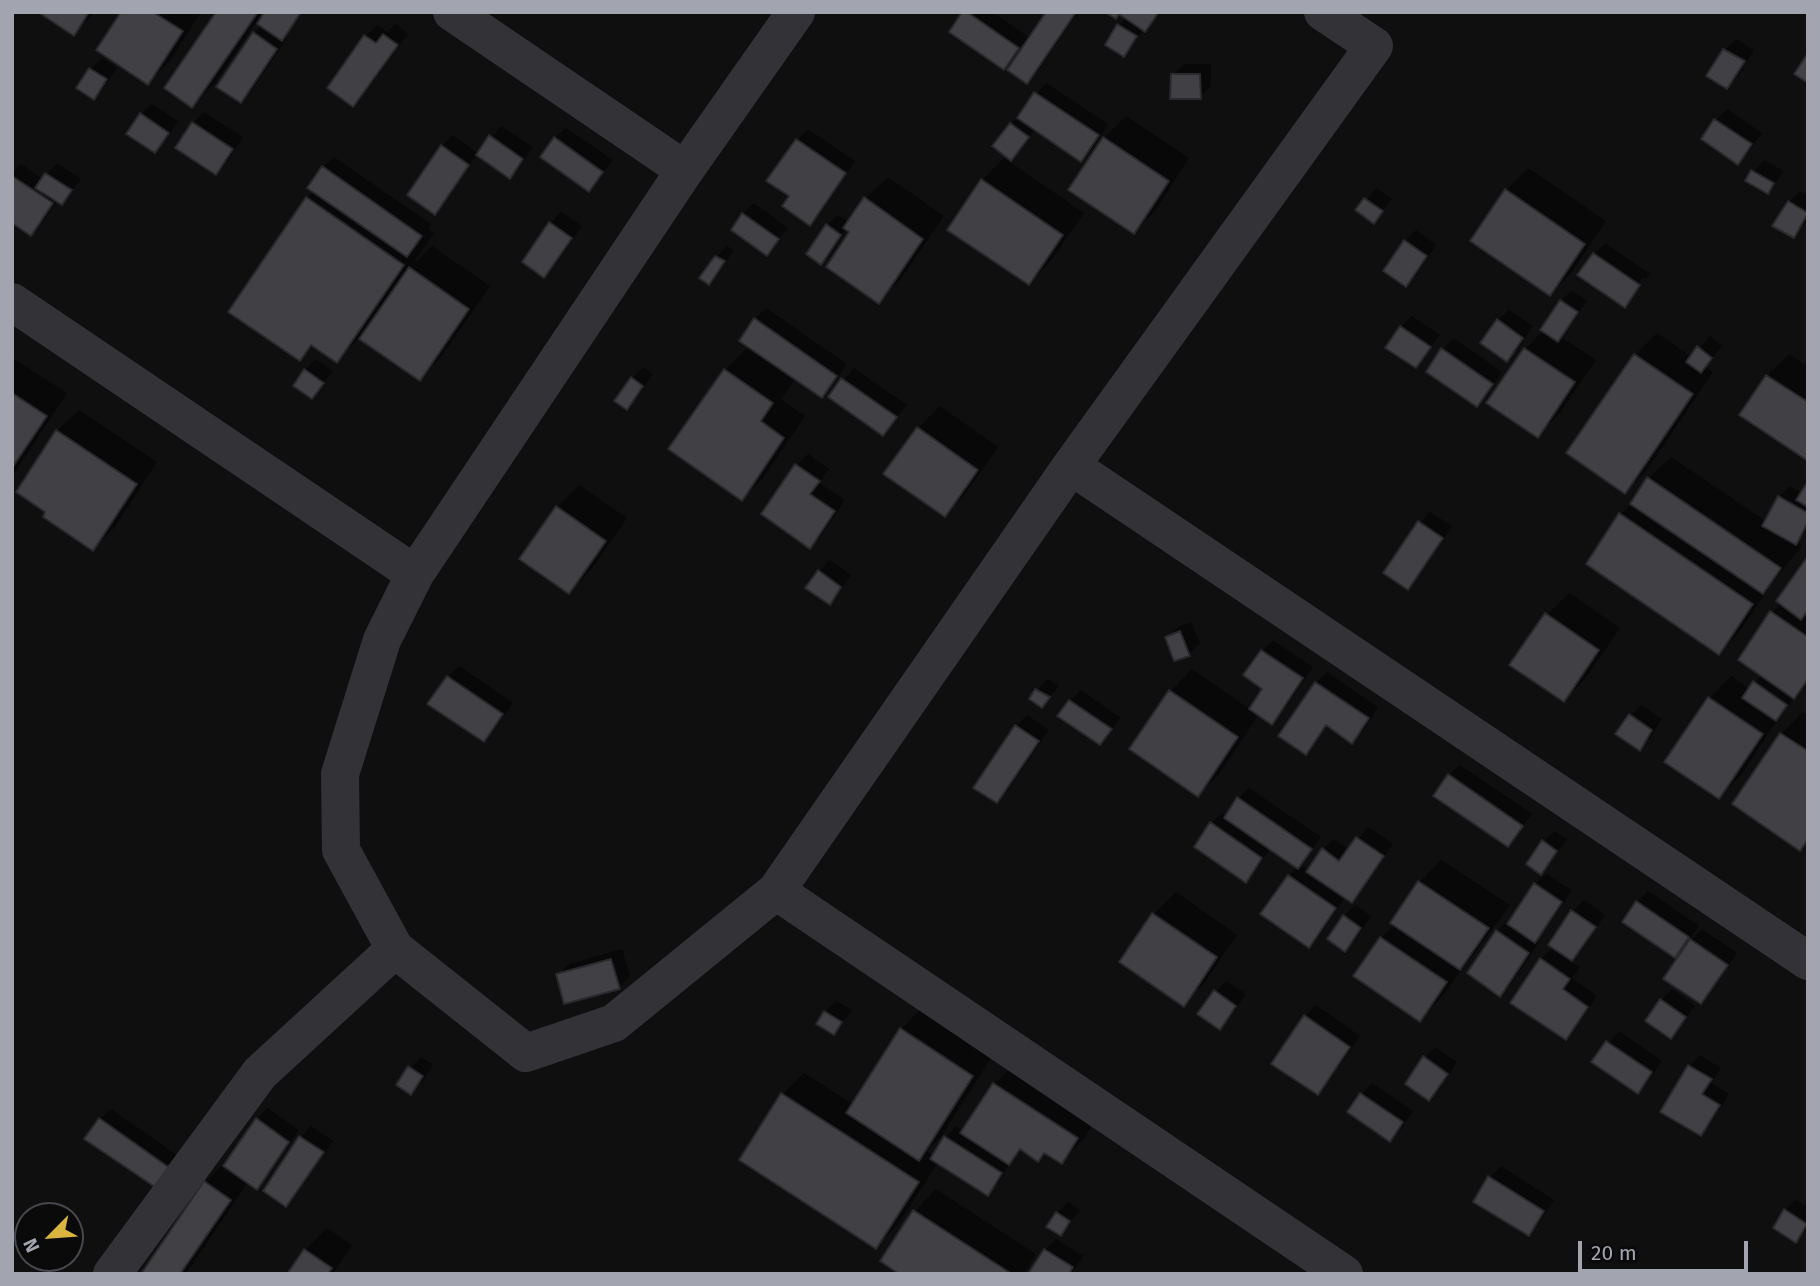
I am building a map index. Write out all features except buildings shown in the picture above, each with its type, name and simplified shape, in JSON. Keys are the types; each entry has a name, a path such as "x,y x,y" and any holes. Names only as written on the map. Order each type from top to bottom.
{"street":[{"path":"452,12 685,170"},
{"path":"796,12 685,170 415,574 382,640 340,774 341,850 395,949 526,1053 614,1023 776,891 1071,466 1374,46 1323,12"},
{"path":"12,302 415,574"},
{"path":"1071,466 1808,961"},
{"path":"776,891 1344,1274"},
{"path":"112,1274 260,1073 395,949"}]}
